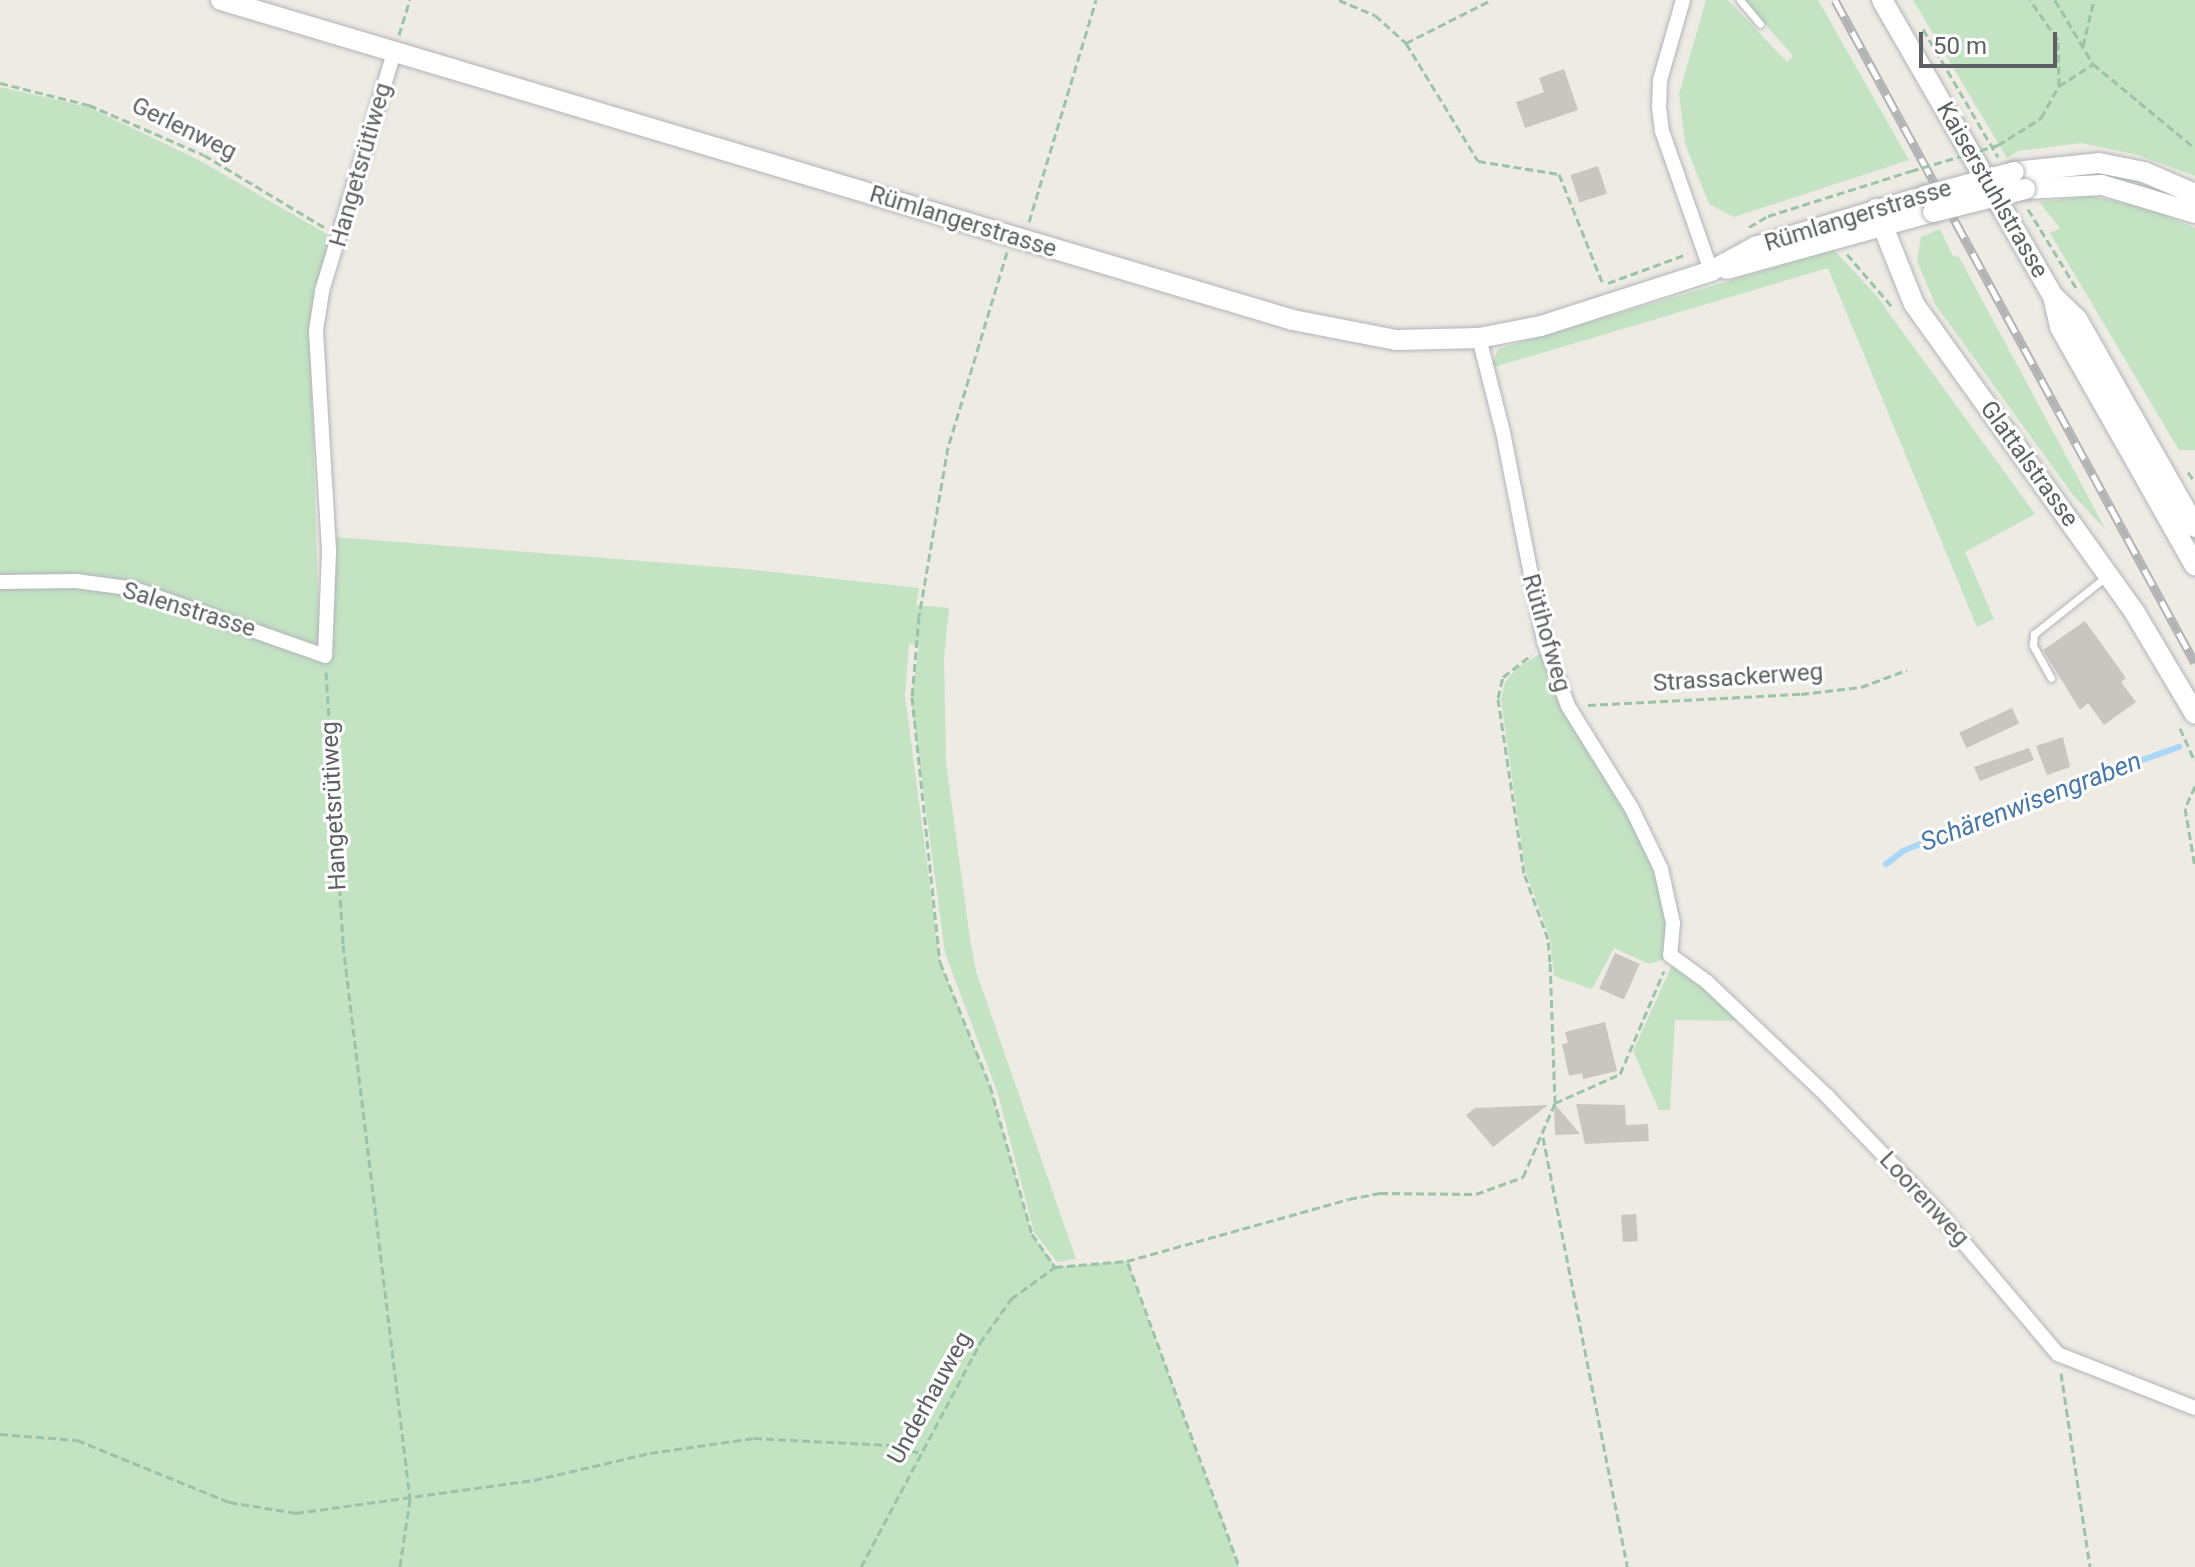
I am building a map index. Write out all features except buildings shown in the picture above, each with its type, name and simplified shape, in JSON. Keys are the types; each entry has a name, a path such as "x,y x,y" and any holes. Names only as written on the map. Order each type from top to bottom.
{"street":[{"name":"Rümlangerstrasse","path":"221,0 396,44 1020,230 1347,334 1396,340 1479,338 1611,307 1711,271 1755,247 1879,218 2015,179 2099,163 2153,175 2195,194"},
{"path":"1683,0 1660,80 1659,107 1662,131 1711,271"},
{"name":"Kaiserstuhlstrasse","path":"1882,0 2053,296 2077,319 2195,527"},
{"name":"Hangetsrütiweg","path":"325,656 329,550 316,330 396,44"},
{"name":"Rümlangerstrasse","path":"2015,179 2102,185 2195,213"},
{"name":"Glattalstrasse","path":"1879,218 1914,304 2109,575 2195,714"},
{"name":"Kaiserstuhlstrasse","path":"2053,296 2060,327 2195,566"},
{"name":"Rütihofweg","path":"1479,338 1503,432 1544,641 1568,706 1632,809 1661,869 1673,923 1670,955"},
{"name":"Salenstrasse","path":"0,582 76,581 135,589 325,656"},
{"name":"Loorenweg","path":"1670,955 1707,982 1827,1096 1937,1211 2058,1354 2195,1408"}],"lane":[{"path":"1740,0 1760,24"},
{"path":"2051,678 2033,645 2034,634 2109,575"}],"path":[{"path":"396,44 410,0"},
{"path":"1096,0 948,447 919,616 912,697 940,962 990,1086 1032,1234 1055,1267 1127,1261 1370,1195 1476,1194 1523,1177 1555,1103 1548,939 1524,873 1498,698 1503,677 1544,641"},
{"path":"1339,0 1375,15 1406,43 1478,161 1559,174 1611,307"},
{"path":"1406,43 1491,0"},
{"path":"2030,0 2058,40 2059,86"},
{"path":"2055,0 2093,64 2195,148"},
{"path":"2083,46 2094,0"},
{"path":"1921,26 2015,179 2086,305"},
{"path":"384,32 396,44"},
{"path":"396,44 414,41"},
{"path":"1745,230 1768,216 1998,145 2041,118 2059,86 2093,64"},
{"name":"Gerlenweg","path":"0,83 89,105 204,155 341,237"},
{"path":"1590,288 1703,248"},
{"path":"2183,465 2195,482"},
{"name":"Hangetsrütiweg","path":"325,656 343,945 410,1499 400,1567"},
{"name":"Strassackerweg","path":"1568,706 1801,694 1861,687 1907,670"},
{"path":"2195,786 2185,808 2195,867"},
{"path":"1555,1103 1620,1074 1670,955"},
{"path":"1542,1134 1627,1567"},
{"path":"1127,1261 1239,1567"},
{"name":"Underhauweg","path":"861,1567 918,1452 1011,1299 1055,1267"},
{"path":"2058,1354 2090,1567"},
{"path":"0,1434 77,1440 258,1511 296,1513 410,1499 754,1438 889,1445 918,1452"}],"green space":[{"path":"1706,0 1728,0 1787,62 1793,56 1744,0 1818,0 1909,160 1734,217 1709,204 1685,144 1679,94"},
{"path":"1913,0 2195,0 2195,176 2138,155 2081,143 2018,151 2007,158"},
{"path":"0,87 88,107 197,159 332,237 315,287 310,328 320,660 334,537 745,569 919,588 916,605 949,608 944,657 946,762 976,971 1076,1259 1057,1262 1034,1232 998,1094 945,953 911,699 919,646 909,644 905,696 940,962 990,1086 1032,1234 1056,1267 1127,1261 1239,1567 0,1567"},
{"path":"2089,196 2142,206 2195,228 2195,450 2179,450 2050,233 2060,228 2039,202"},
{"path":"1940,229 1953,256 1959,257 2106,530 2073,495 1935,304 1917,261 1921,237"},
{"path":"1834,250 1875,294 2035,514 1965,552 1994,619 1977,627 1828,268 1491,368 1498,349"},
{"path":"1543,652 1658,869 1670,922 1665,959 1649,964 1614,948 1592,989 1554,976 1550,939 1525,869 1501,700 1505,682 1517,668"},
{"path":"1674,961 1745,1021 1675,1020 1670,1110 1659,1110 1633,1051"}],"waterway":[{"name":"Schärenwisengraben","path":"1886,864 1903,851 2018,804 2179,747"}],"railway":[{"path":"1835,0 2195,663"}]}
